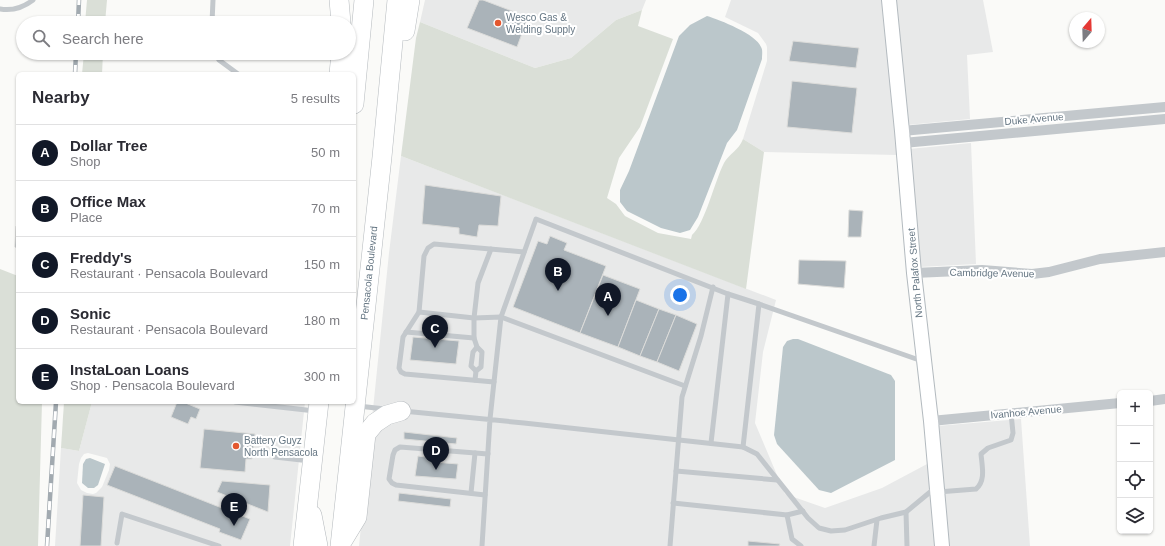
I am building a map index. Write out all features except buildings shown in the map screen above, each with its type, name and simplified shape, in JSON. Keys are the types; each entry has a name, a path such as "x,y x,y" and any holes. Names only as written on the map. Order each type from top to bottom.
{"highway":[{"path":"339,0 340,16"},
{"path":"356,83 364,0"},
{"name":"Pensacola Boulevard","path":"356,358 382,157 397,0"},
{"path":"382,157 410,0"},
{"path":"339,72 340,60"},
{"name":"Pensacola Boulevard","path":"340,545 350,404"},
{"path":"304,546 319,407"},
{"path":"340,545 357,517 366,434 375,423 387,415 401,411"},
{"path":"309,498 318,546"}],"main road":[{"name":"North Palafox Street","path":"889,0 903,137 914,273 931,421 942,546"}],"street":[{"name":"Duke Avenue","path":"903,137 1165,107"},
{"name":"Duke Avenue","path":"903,137 1165,119"},
{"name":"Cambridge Avenue","path":"914,273 982,270 1032,274 1049,272 1100,259 1165,252"},
{"path":"1153,401 1165,399"},
{"name":"Ivanhoe Avenue","path":"931,421 1117,403"}],"lane":[{"path":"0,9 5,10 17,8 33,0"},
{"path":"212,16 213,0"},
{"path":"219,60 235,72"},
{"path":"482,546 490,419 501,317 536,219 728,294 924,361"},
{"path":"494,382 405,374 401,372 399,368 403,338 419,312 424,256 428,248 434,244 524,252"},
{"path":"475,380 476,371 481,367 482,352 477,347 474,338 474,318 478,283 491,249"},
{"path":"670,546 682,397 701,336 713,288"},
{"path":"711,444 728,294"},
{"path":"744,447 759,304"},
{"path":"419,312 474,318 501,317 685,386"},
{"path":"406,332 474,338"},
{"path":"476,371 471,366 473,352 477,347"},
{"path":"269,404 319,407"},
{"path":"350,404 401,411 490,419 744,447 757,454 803,512 819,528 831,531 845,530 906,512 937,489 976,489 981,486 983,476 981,454 988,448 1011,440 1013,433 1011,413"},
{"path":"485,495 396,485 389,479 393,455 395,450 400,447 488,454"},
{"path":"472,493 475,453"},
{"path":"275,457 312,461"},
{"path":"676,470 777,480"},
{"path":"673,503 787,515 803,512"},
{"path":"906,512 907,546"},
{"path":"117,543 122,514 219,546"},
{"path":"787,515 792,539 796,546"},
{"path":"874,546 877,520"},
{"path":"791,546 792,539"},
{"path":"792,539 801,546"}],"shaded area":[{"path":"87,0 107,0 106,16 86,16"},
{"path":"425,0 646,0 642,10 616,20 571,58 535,68 420,22"},
{"path":"731,0 883,0 897,155 764,152 743,139 767,61 767,47 758,33 725,17"},
{"path":"895,0 983,0 993,52 967,55 970,119 907,125"},
{"path":"642,10 638,26 673,39 640,127 619,158 607,198 616,204 625,216 658,233 691,239 701,222 724,163 739,146 743,139 764,152 746,289 401,156 416,38 420,22 535,68 571,58 616,20"},
{"path":"707,16 737,28 752,37 762,48 762,59 737,130 727,143 698,217 690,230 680,233 661,228 627,211 620,202 620,190 629,171 679,36 690,25"},
{"path":"83,60 103,60 102,72 82,72"},
{"path":"971,143 976,264 919,267 909,149"},
{"path":"401,156 776,300 763,352 755,423 785,494 825,508 882,488 929,463 936,546 359,546 389,253"},
{"path":"0,269 16,275 16,404 42,404 38,546 0,546"},
{"path":"798,339 891,375 895,381 895,460 831,493 819,490 777,444 774,435 783,347 787,341"},
{"path":"64,404 91,404 79,451 61,448"},
{"path":"91,404 305,404 290,546 55,546 61,448 79,451","holes":["88,453 107,458 110,464 102,487 96,493 87,493 81,490 77,483 79,464 84,454"]},
{"path":"1021,419 1030,546 947,546 937,426"},
{"path":"90,458 105,464 98,485 94,488 88,488 82,483 83,464 86,459"}],"railway":[{"path":"78,16 79,0"},
{"path":"75,72 76,60"},
{"path":"47,546 56,404"}],"place":[{"name":"Wesco Gas & Welding Supply","path":"498,23"},
{"name":"Office Max","path":"558,291"},
{"name":"Dollar Tree","path":"608,316"},
{"name":"Freddy's","path":"435,348"},
{"name":"Battery Guyz North Pensacola","path":"236,446"},
{"name":"Sonic","path":"436,470"},
{"name":"InstaLoan Loans","path":"234,526"}]}
